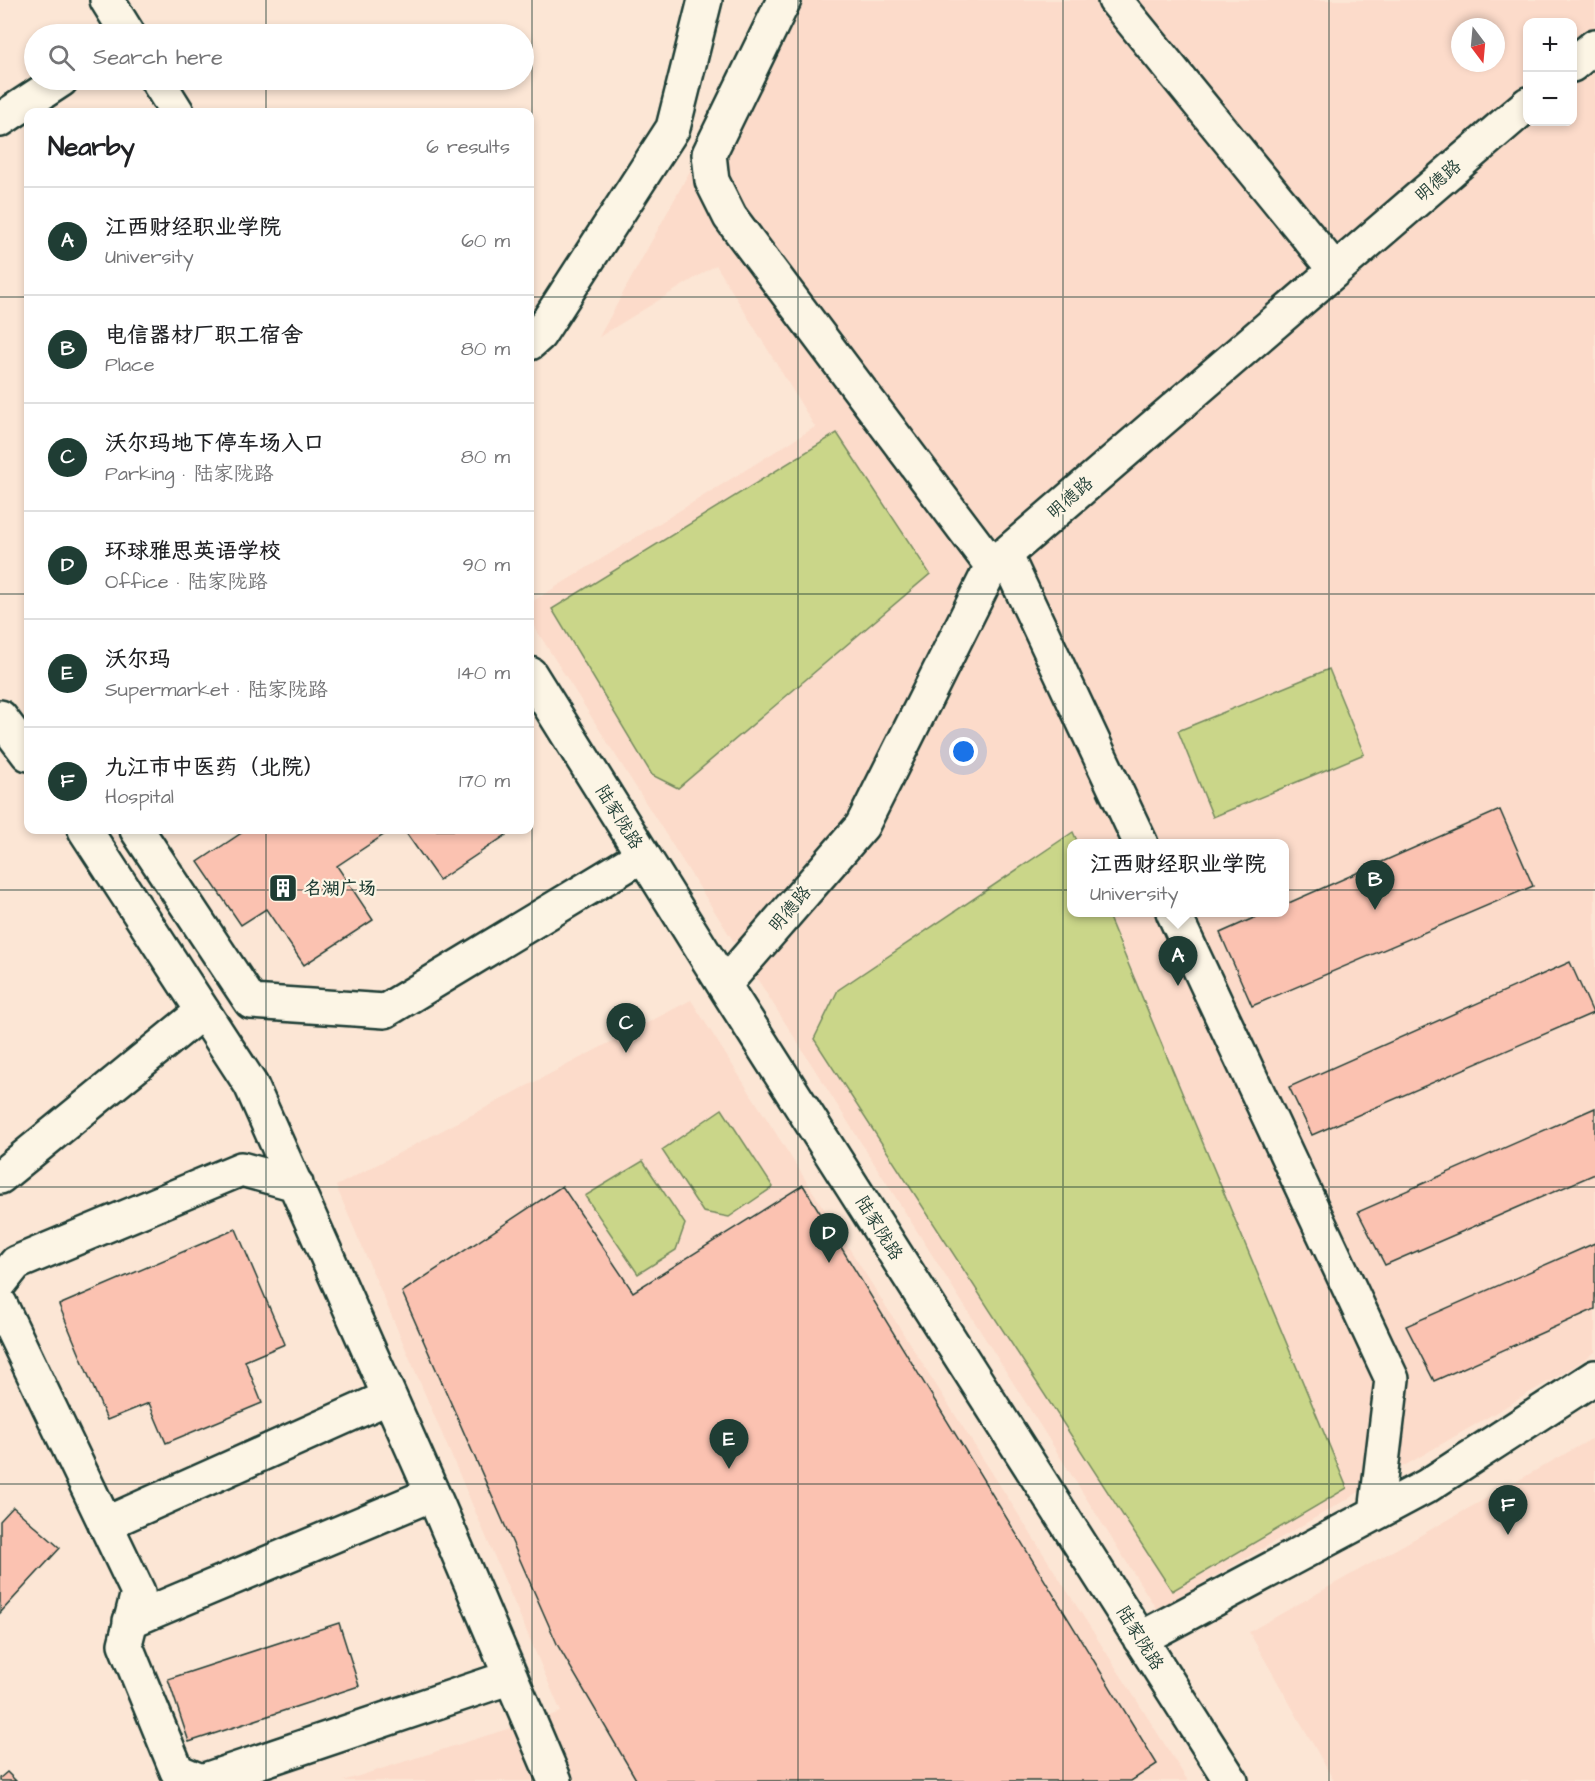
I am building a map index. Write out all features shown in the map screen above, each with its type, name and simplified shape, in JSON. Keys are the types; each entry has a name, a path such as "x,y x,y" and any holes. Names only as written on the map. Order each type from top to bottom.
{"street":[{"path":"107,0 122,24"},
{"path":"534,339 673,128 705,0"},
{"path":"784,0 709,154 712,181 730,217 999,560 1139,839"},
{"path":"1115,0 1335,270"},
{"path":"1577,61 1595,46"},
{"path":"0,120 46,90"},
{"path":"163,90 174,108"},
{"name":"明德路","path":"724,985 862,826 999,560 1523,107"},
{"name":"陆家陇路","path":"534,680 724,985 1231,1781"},
{"path":"0,717 24,749"},
{"path":"88,834 251,1085 511,1677 546,1779"},
{"path":"140,834 251,1002 385,1011 643,855"},
{"path":"1175,917 1392,1379 1376,1513"},
{"path":"0,1177 203,1011"},
{"path":"0,1283 16,1263 241,1169 296,1184"},
{"path":"0,1304 138,1592 125,1644 177,1771 202,1781 511,1677"},
{"path":"1140,1639 1427,1486 1595,1377"},
{"path":"105,1524 389,1397"},
{"path":"130,1621 432,1494"}],"shaded area":[{"path":"766,0 1595,0 1595,1352 1572,1368 1157,1610 534,626 534,601 815,427 716,265 599,337 702,149"},
{"path":"691,1000 1188,1781 343,1781 561,1712 336,1186"},
{"path":"1595,1437 1595,1781 1334,1781 1249,1632"}],"green space":[{"path":"837,433 930,574 678,788 652,775 552,609"},
{"path":"1329,669 1364,754 1213,817 1178,731"},
{"path":"1073,832 1076,839 1067,839 1067,917 1109,917 1347,1488 1172,1591 814,1039 838,990"},
{"path":"722,1109 773,1187 729,1217 703,1212 662,1150"},
{"path":"643,1161 685,1224 676,1250 638,1274 585,1196"}],"building":[{"path":"1500,810 1533,886 1252,1006 1220,933 1256,917 1289,917 1289,903"},
{"name":"名湖广场","path":"240,834 385,834 337,866 373,920 304,965 266,909 241,925 198,862"},
{"name":"名湖广场","path":"407,834 506,835 439,880"},
{"path":"1570,962 1593,1013 1312,1135 1289,1087"},
{"path":"1595,1108 1595,1174 1385,1265 1358,1212"},
{"path":"803,1185 1157,1764 1131,1781 637,1781 558,1646 402,1292 562,1186 633,1292"},
{"path":"236,1229 285,1344 245,1361 262,1403 166,1443 149,1403 107,1420 59,1305"},
{"path":"1595,1243 1595,1309 1434,1381 1406,1326"},
{"path":"13,1507 60,1548 0,1613 0,1521"},
{"path":"339,1623 359,1686 189,1742 168,1679"},
{"path":"7,1772 16,1781 0,1781 0,1778"}],"place":[{"name":"名湖广场","path":"283,888"},
{"name":"电信器材厂职工宿舍","path":"1375,910"},
{"name":"江西财经职业学院","path":"1178,986"},
{"name":"沃尔玛地下停车场入口","path":"626,1053"},
{"name":"环球雅思英语学校","path":"829,1263"},
{"name":"沃尔玛","path":"729,1469"},
{"name":"九江市中医药（北院）","path":"1508,1535"}]}
